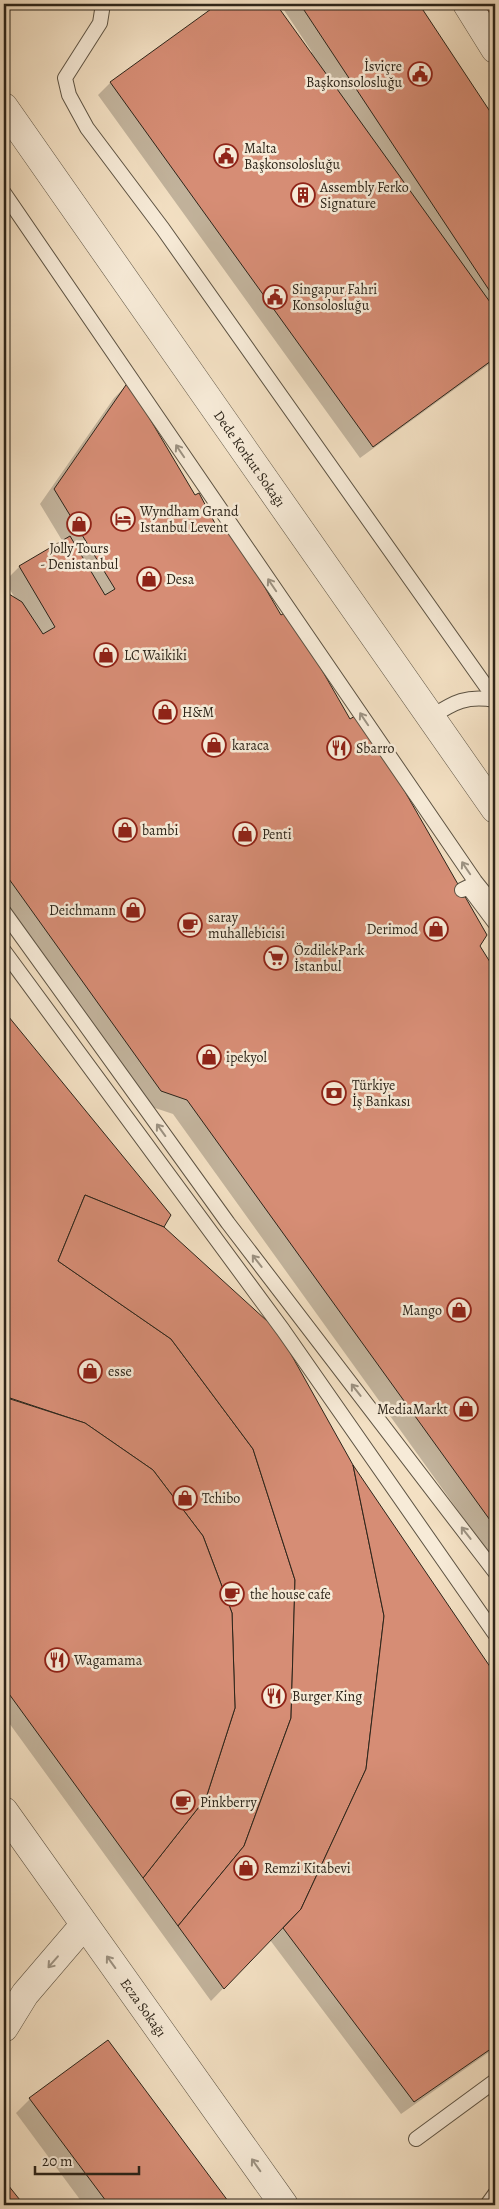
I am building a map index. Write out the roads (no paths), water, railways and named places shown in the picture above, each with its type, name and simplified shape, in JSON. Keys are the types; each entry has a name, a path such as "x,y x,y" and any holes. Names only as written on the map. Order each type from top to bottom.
{"street":[{"path":"467,4 495,48"},
{"name":"Dede Korkut Sokağı","path":"4,107 495,809"},
{"name":"Ecza Sokağı","path":"4,1811 284,2205"},
{"path":"4,2028 25,1994 84,1925"}],"lane":[{"path":"103,4 100,23 65,78 69,95 87,128 180,253 495,700"},
{"path":"4,193 475,881 495,906"},
{"path":"431,717 454,701 480,697 495,700"},
{"path":"462,890 468,887 495,923"},
{"path":"4,912 228,1224 495,1572"},
{"path":"4,952 283,1330 495,1634"},
{"path":"416,2140 495,2081"},
{"path":"487,2205 495,2194"}],"place":[{"name":"İsviçre Başkonsolosluğu","path":"420,74"},
{"name":"Malta Başkonsolosluğu","path":"226,156"},
{"name":"Assembly Ferko Signature","path":"303,195"},
{"name":"Singapur Fahri Konsolosluğu","path":"275,297"},
{"name":"Wyndham Grand Istanbul Levent","path":"123,519"},
{"name":"Jolly Tours - Denistanbul","path":"79,524"},
{"name":"Desa","path":"149,579"},
{"name":"LC Waikiki","path":"106,655"},
{"name":"H&M","path":"165,712"},
{"name":"karaca","path":"214,745"},
{"name":"Sbarro","path":"339,748"},
{"name":"bambi","path":"125,830"},
{"name":"Penti","path":"245,834"},
{"name":"Deichmann","path":"133,910"},
{"name":"saray muhallebicisi","path":"190,925"},
{"name":"Derimod","path":"436,929"},
{"name":"ÖzdilekPark İstanbul","path":"276,958"},
{"name":"ipekyol","path":"209,1057"},
{"name":"Türkiye İş Bankası","path":"334,1093"},
{"name":"Mango","path":"459,1310"},
{"name":"esse","path":"90,1371"},
{"name":"MediaMarkt","path":"466,1409"},
{"name":"Tchibo","path":"185,1498"},
{"name":"the house cafe","path":"232,1594"},
{"name":"Wagamama","path":"57,1660"},
{"name":"Burger King","path":"274,1696"},
{"name":"Pinkberry","path":"183,1802"},
{"name":"Remzi Kitabevi","path":"246,1868"}]}
